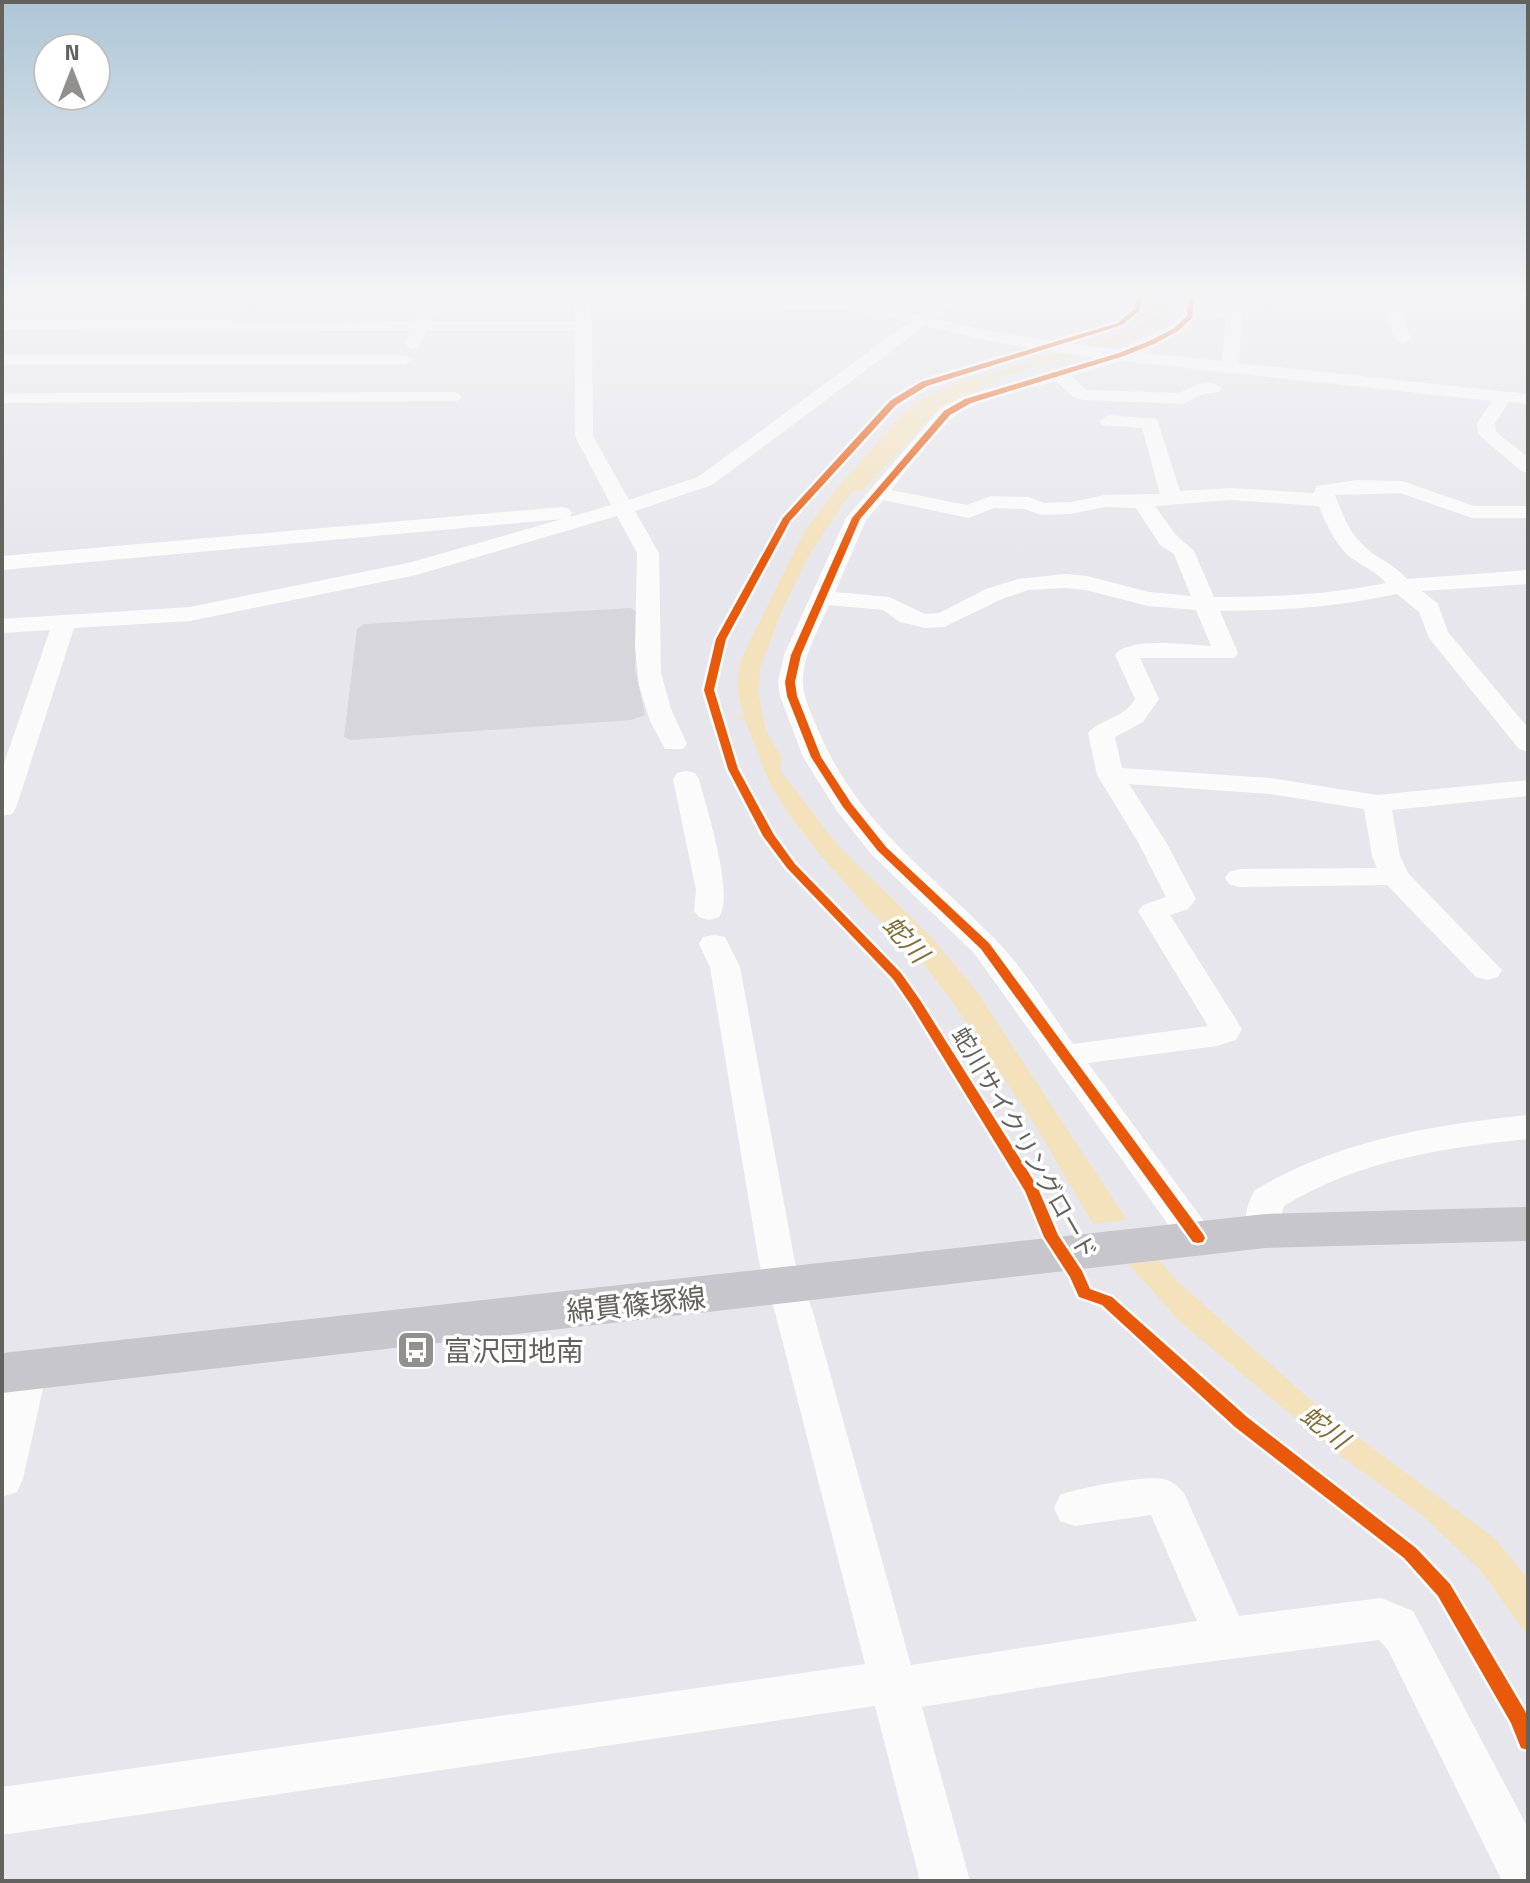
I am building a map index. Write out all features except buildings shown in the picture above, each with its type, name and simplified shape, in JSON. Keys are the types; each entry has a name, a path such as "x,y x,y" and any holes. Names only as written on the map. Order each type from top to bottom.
{"main road":[{"name":"綿貫篠塚線","path":"15,1372 1265,1231 1528,1224"}],"street":[{"path":"78,398 91,382"},
{"path":"2,398 78,398 334,382"},
{"path":"407,382 452,397"},
{"path":"584,382 584,436 648,553 651,569 647,649 649,678 661,719 674,744"},
{"path":"2,626 190,614 402,571 557,529 670,495 705,481 840,382"},
{"path":"1031,382 954,407 856,518 796,655 790,682 796,711 816,757 847,805 882,849 985,946 1064,1056 1186,1239"},
{"path":"1067,382 1078,394 1083,395 1182,399 1194,394 1194,390 1213,388"},
{"path":"1361,382 1528,399"},
{"path":"1503,397 1486,423 1487,434 1528,467"},
{"path":"1109,421 1150,423 1171,496"},
{"path":"1528,512 1472,512 1402,487 1329,487 1323,490 1324,500 1355,550 1386,569 1401,586 1430,609 1437,633 1528,744"},
{"path":"879,493 969,512 991,502 1029,503 1041,509 1071,508 1104,501 1142,502 1171,496 1230,494 1324,500"},
{"path":"1064,1056 1217,1035 1225,1033 1226,1029 1153,911 1178,903 1181,899 1152,842 1110,775 1101,733 1120,727 1143,710 1147,699 1127,655 1136,651 1226,653 1208,604 1183,551 1168,540 1142,502"},
{"path":"8,562 623,507"},
{"path":"822,598 889,604 908,617 944,620 994,594 1026,584 1065,581 1087,583 1148,599 1208,604 1295,604 1341,599 1401,586 1528,577"},
{"path":"2,808 64,623"},
{"path":"1110,775 1270,786 1377,803 1528,788"},
{"path":"686,779 710,890 709,911"},
{"path":"1377,803 1386,856 1395,876 1487,970"},
{"path":"1239,878 1395,876"},
{"path":"714,944 725,967 777,1262 787,1287 945,1881"},
{"path":"1265,1231 1262,1219 1268,1199 1304,1176 1327,1167 1430,1142 1528,1127"},
{"path":"2,1479 15,1372"},
{"path":"1075,1508 1153,1495 1166,1501 1227,1639"},
{"path":"2,1811 1152,1648 1381,1619 1397,1626 1528,1880"}],"shaded area":[{"path":"630,608 638,612 635,668 645,715 631,720 350,740 344,737 357,629 364,624"}],"water":[{"path":"968,382 985,382 934,401 905,428 843,503 808,557 782,610 760,668 758,692 766,731 782,758 780,770 836,843 933,939 975,989 1127,1220 1093,1224 1035,1125 951,1000 915,953 869,910 820,855 769,782 745,720 732,719 744,717 738,687 742,657 804,532 838,487 908,408 930,394"},
{"path":"1158,1259 1176,1280 1324,1412 1494,1538 1528,1579 1528,1636 1481,1571 1422,1515 1338,1454 1180,1322 1128,1263"}],"waterway":[{"name":"蛇川","path":"853,486 932,402 971,384"}],"cycle path":[{"name":"蛇川サイクリングロード","path":"931,382 893,403 786,520 721,639 709,690 733,769 769,836 791,866 897,976 916,1003 1032,1190 1051,1237 1077,1275 1084,1293 1107,1301 1241,1422 1410,1553 1444,1590 1518,1717 1528,1741"},
{"path":"1033,382 968,401 947,413 856,518 796,655 790,682 792,696 816,757 847,805 882,849 985,946 1198,1238"}],"place":[{"name":"富沢団地南","path":"416,1350"}]}
